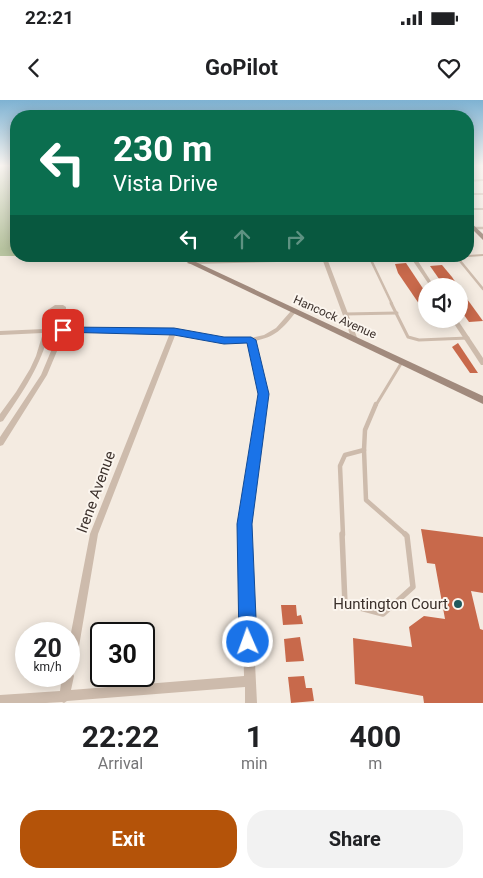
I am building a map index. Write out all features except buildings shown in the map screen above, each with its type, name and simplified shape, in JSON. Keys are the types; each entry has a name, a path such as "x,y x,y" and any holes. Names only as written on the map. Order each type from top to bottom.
{"street":[{"path":"188,263 215,262"},
{"path":"326,262 355,340"},
{"path":"415,262 426,278"},
{"name":"Hancock Avenue","path":"188,263 483,400"},
{"path":"0,419 28,380 38,362 48,331 49,311 55,307 63,307 63,330 44,375 0,443"},
{"path":"0,333 63,330 174,332 224,340 251,340 266,337 272,333 293,312"},
{"path":"461,328 483,363"},
{"name":"Irene Avenue","path":"78,622 94,534 174,332"},
{"path":"251,340 264,394 244,524 251,703"},
{"path":"0,701 249,681"},
{"path":"64,697 66,687"}],"lane":[{"path":"372,262 408,336 412,339 468,338"},
{"path":"461,262 483,289"},
{"path":"345,314 396,313"},
{"path":"365,450 345,455 340,466 345,604 383,614 413,587 406,536 395,524 366,500 366,430 382,393 402,362"}],"green space":[{"path":"0,193 10,193 10,256 0,256"}],"place":[{"name":"Huntington Court","path":"458,604"}],"route":[{"path":"63,330 174,332 224,340 251,340 264,394 244,524 248,642"}]}
